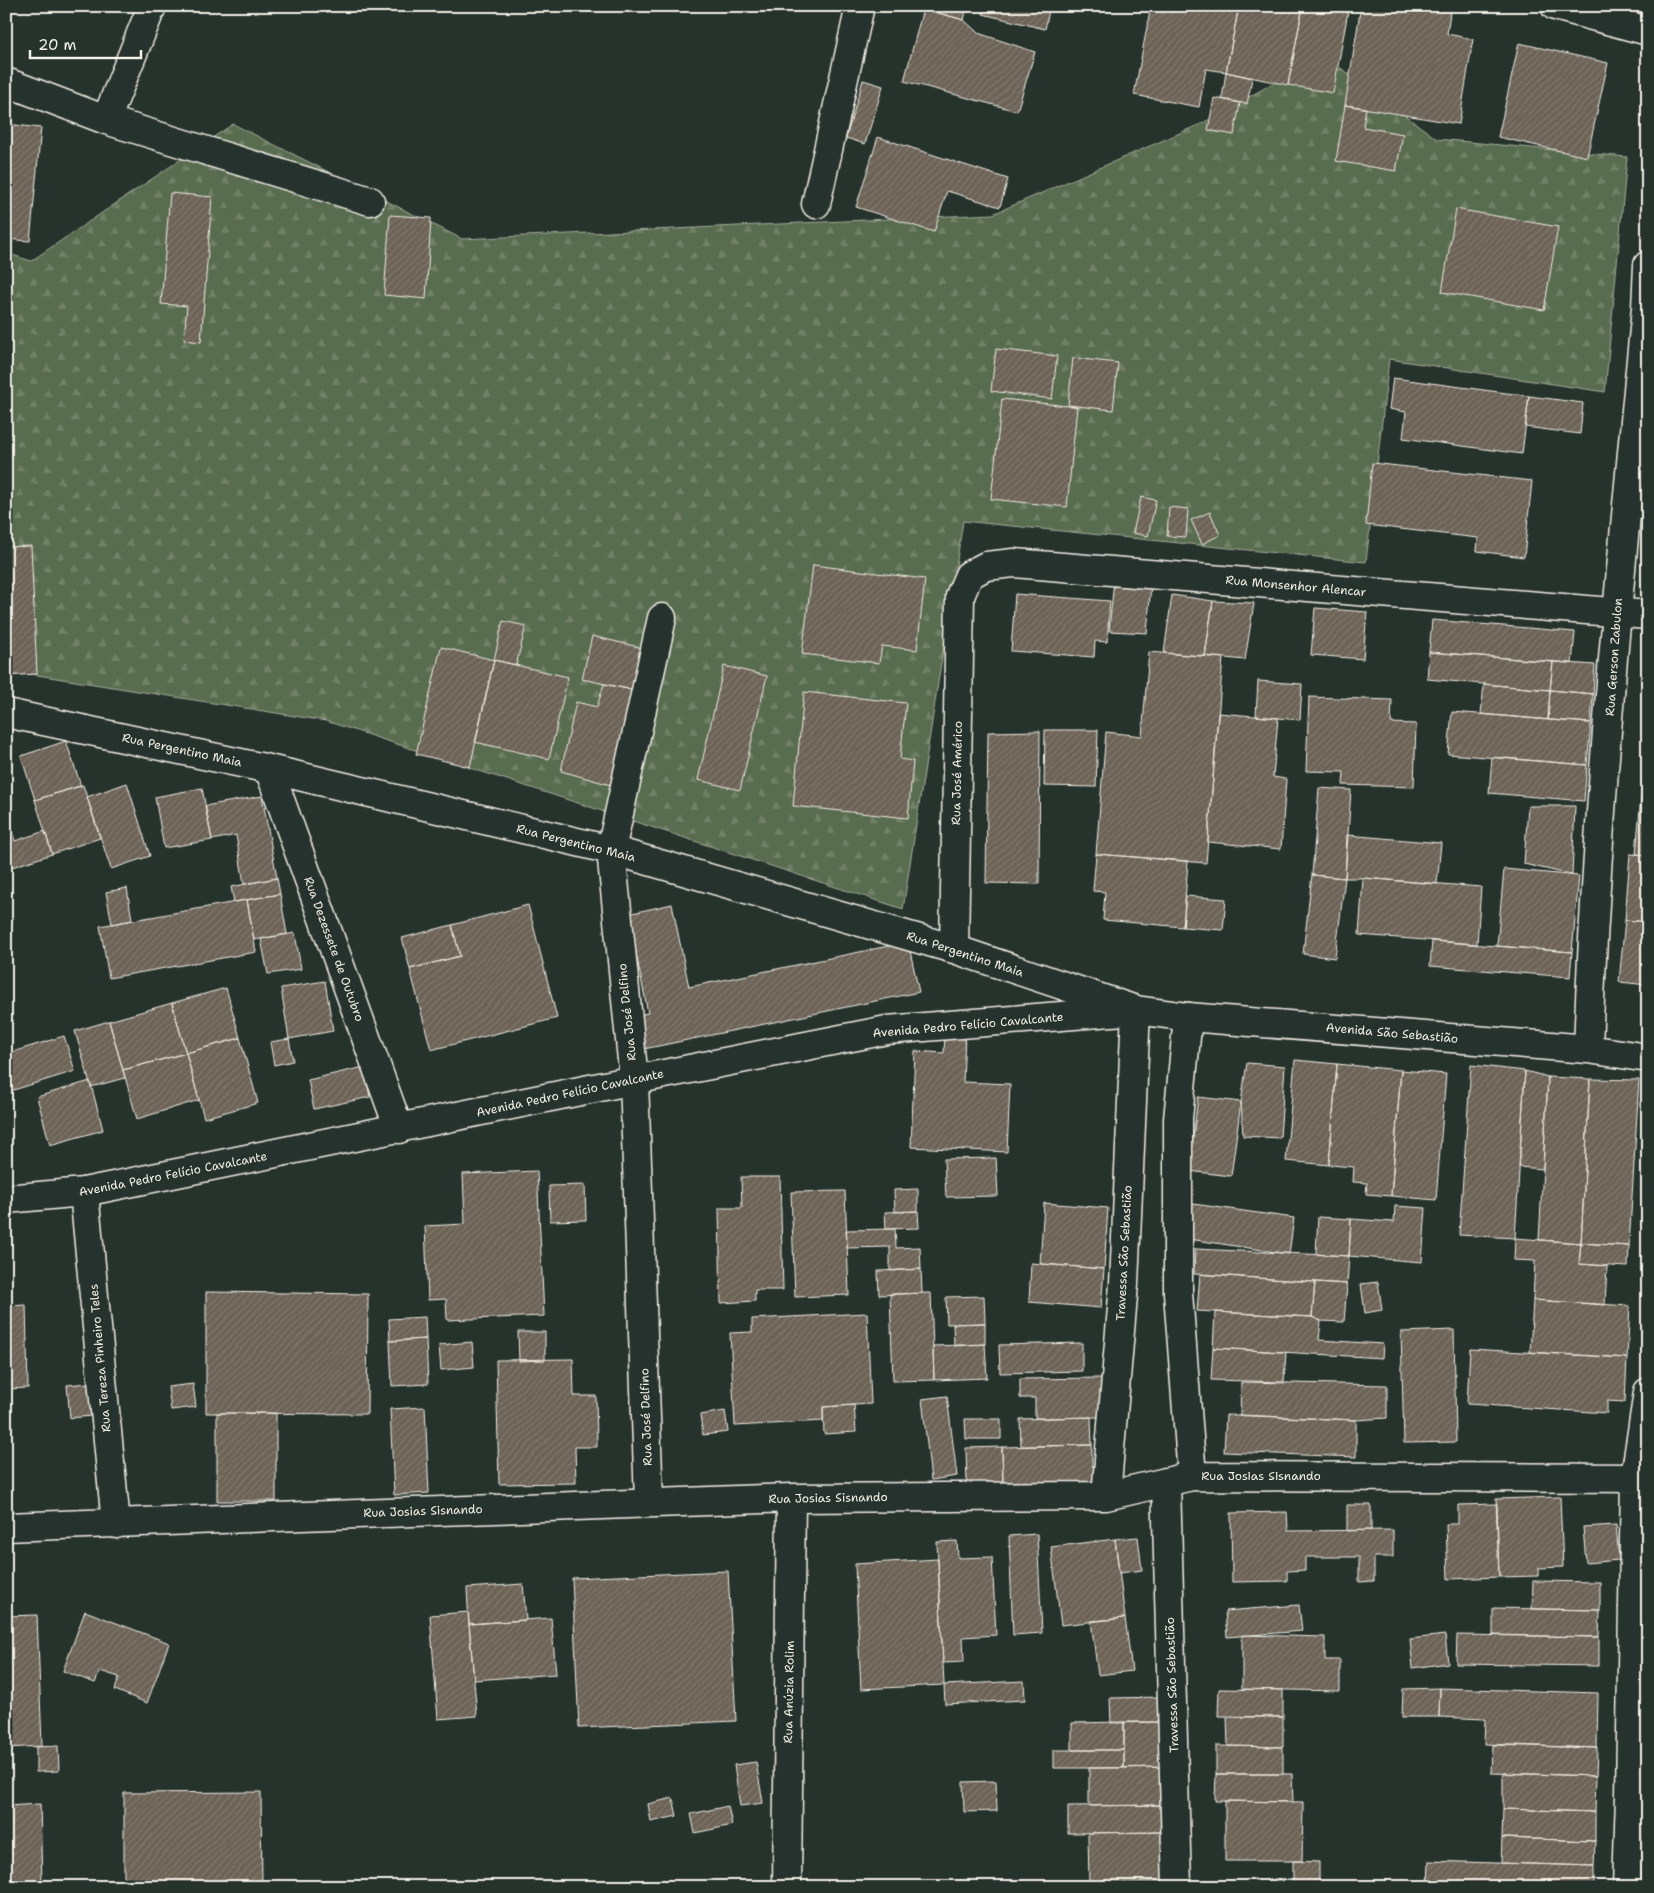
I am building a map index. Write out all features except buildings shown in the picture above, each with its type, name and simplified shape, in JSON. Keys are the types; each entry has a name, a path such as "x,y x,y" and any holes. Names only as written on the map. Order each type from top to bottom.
{"street":[{"path":"106,120 152,6"},
{"path":"816,204 860,6"},
{"path":"1556,6 1648,31"},
{"path":"6,82 106,120 370,201"},
{"name":"Rua Gerson Zabulon","path":"1588,1049 1591,964 1617,612 1647,308 1648,266"},
{"name":"Rua Monsenhor Alencar","path":"960,596 969,575 986,566 1014,563 1648,614"},
{"name":"Rua José Américo","path":"954,949 960,596"},
{"name":"Rua José Delfino","path":"649,1502 634,1080 611,850 662,618"},
{"name":"Rua Pergentino Maia","path":"6,713 269,769 611,850 954,949 1136,1010"},
{"name":"Rua Dezessete de Outubro","path":"269,769 399,1129"},
{"name":"Avenida São Sebastião","path":"1136,1010 1188,1017 1588,1049 1648,1058"},
{"name":"Avenida Pedro Felício Cavalcante","path":"7,1198 84,1192 887,1030 1136,1010"},
{"name":"Travessa São Sebastião","path":"1106,1496 1124,1284 1136,1010"},
{"path":"1188,1017 1178,1119 1178,1294 1192,1476"},
{"name":"Rua Tereza Pinheiro Teles","path":"84,1192 116,1524"},
{"path":"1627,1887 1639,1795 1641,1478 1648,1392"},
{"name":"Rua Josias Sisnando","path":"6,1527 649,1502 791,1498 1106,1496 1192,1476 1641,1478"},
{"name":"Travessa São Sebastião","path":"1166,1482 1177,1887"},
{"name":"Rua Anúzia Rolim","path":"787,1887 791,1498"}],"green space":[{"path":"1323,55 1437,139 1627,157 1605,392 1389,359 1366,562 963,521 903,909 326,721 6,670 6,253 31,261 233,124 462,239 993,214 1203,123"}]}
